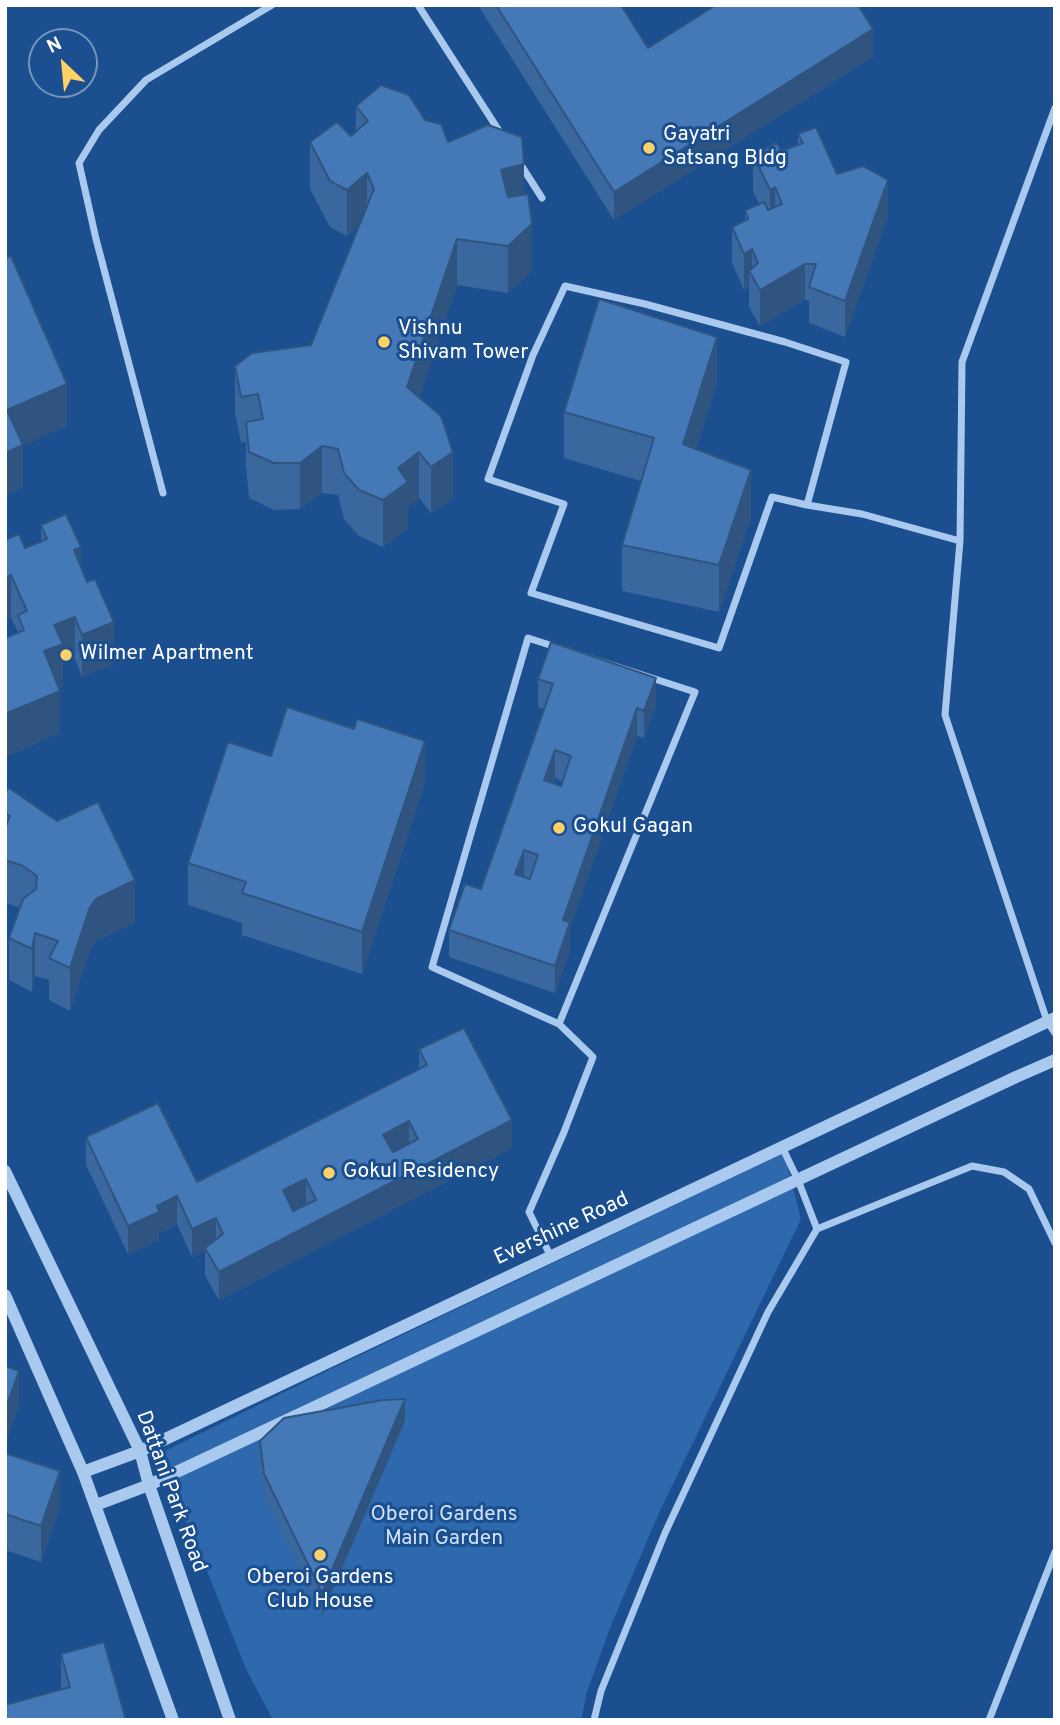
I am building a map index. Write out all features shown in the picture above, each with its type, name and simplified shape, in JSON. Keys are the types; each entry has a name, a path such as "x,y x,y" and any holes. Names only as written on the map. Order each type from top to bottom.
{"street":[{"path":"163,493 96,239 79,163 99,130 146,80 272,5"},
{"path":"418,5 506,141"},
{"path":"1055,108 962,362 960,541 945,715 1055,1033"},
{"path":"513,153 542,198"},
{"path":"807,505 846,362 760,335 565,286 533,355 488,479 564,505 531,593 719,648 772,497 807,505 862,514 960,541"},
{"path":"551,1257 529,1212 593,1056 559,1024 432,967 528,638 695,692 559,1024"},
{"name":"Evershine Road","path":"83,1472 140,1451 1051,1020"},
{"path":"96,1505 149,1485 1055,1060"},
{"path":"782,1147 817,1229"},
{"path":"594,1720 601,1691 665,1533 768,1312 817,1229 972,1166 1004,1172 1028,1189 1055,1243"},
{"name":"Dattani Park Road","path":"5,1171 140,1451 149,1485 230,1720"},
{"path":"5,1295 83,1472 173,1720"},
{"path":"989,1720 1055,1552"}],"green space":[{"name":"Oberoi Gardens Main Garden","path":"784,1153 801,1219 659,1513 610,1628 587,1692 581,1720 273,1720 246,1669 159,1454"}],"building":[{"name":"Gayatri Satsang Bldg","path":"496,5 621,5 648,48 716,5 858,5 873,29 614,192"},
{"name":"Vishnu Shivam Tower","path":"381,85 409,95 425,120 441,124 448,142 488,125 522,137 524,164 501,170 508,197 528,194 532,224 508,246 457,239 407,387 441,416 453,452 431,467 419,452 398,468 408,482 383,500 359,490 344,473 338,449 322,446 300,463 274,463 249,452 246,422 263,419 258,394 241,397 235,366 252,353 311,345 374,189 367,173 347,190 330,181 310,142 337,122 351,136 368,121 356,106"},
{"path":"816,127 837,174 863,166 888,180 845,301 809,287 816,264 805,264 760,290 749,271 758,263 752,249 744,254 732,227 748,219 745,210 764,202 768,210 782,204 775,187 770,190 753,155 777,143 781,151 803,143 798,134"},
{"path":"11,256 67,384 7,410 23,445 5,453 5,259"},
{"path":"599,299 717,337 683,444 751,470 719,565 622,545 654,438 564,412"},
{"path":"66,514 81,547 74,550 87,582 95,579 114,622 82,635 75,617 54,625 63,644 44,651 60,691 5,714 5,638 24,630 18,615 27,611 11,575 5,578 5,540 19,534 25,548 47,539 41,525"},
{"name":"Gokul Gagan","path":"551,642 656,678 644,711 637,708 563,920 570,922 555,966 449,930 465,884 481,889 553,684 538,679","holes":["555,750 571,756 561,786 544,780","524,850 538,855 530,879 515,874"]},
{"path":"287,707 354,729 357,719 425,741 362,932 242,893 246,882 188,863 228,742 271,756"},
{"path":"9,788 57,821 98,802 135,880 96,899 90,907 70,968 49,958 58,941 35,933 32,949 9,938 23,899 36,889 37,876 23,866 5,860 5,829 10,816 5,813 5,792"},
{"name":"Gokul Residency","path":"464,1028 512,1120 219,1272 205,1248 223,1234 216,1218 192,1229 177,1196 157,1206 159,1212 128,1226 86,1137 158,1103 197,1182 427,1065 419,1049","holes":["409,1121 418,1139 393,1152 383,1135","306,1179 316,1200 293,1211 283,1190"]},
{"path":"5,1366 19,1371 5,1410"},
{"name":"Oberoi Gardens Club House","path":"405,1399 322,1593 264,1474 260,1441 284,1418 383,1400"},
{"path":"5,1453 60,1471 41,1526 5,1514"},
{"path":"104,1642 126,1720 5,1720 5,1705 70,1687 61,1654"}],"place":[{"name":"Gayatri Satsang Bldg","path":"649,148"},
{"name":"Vishnu Shivam Tower","path":"384,342"},
{"name":"Wilmer Apartment","path":"66,655"},
{"name":"Gokul Gagan","path":"559,828"},
{"name":"Gokul Residency","path":"329,1173"},
{"name":"Oberoi Gardens Club House","path":"320,1555"}]}
